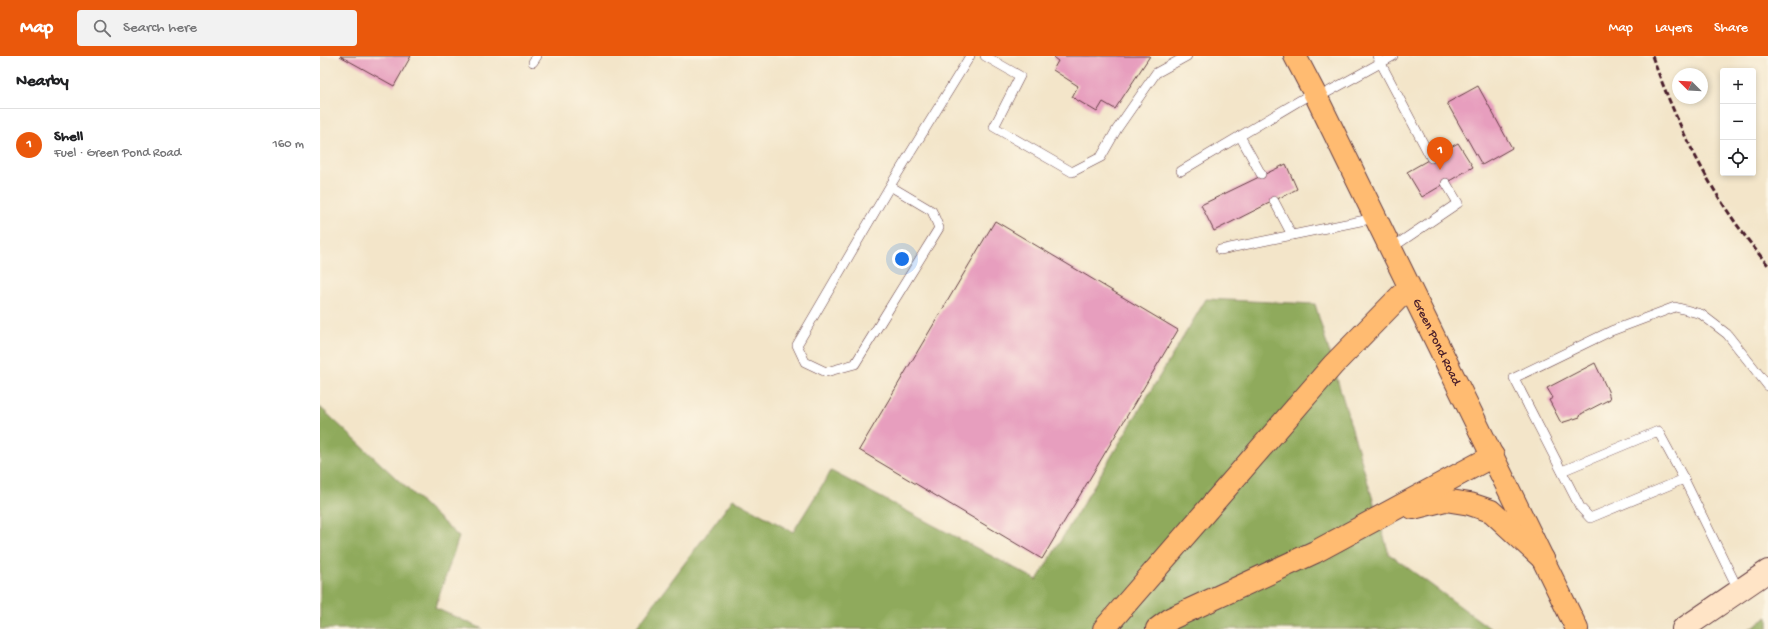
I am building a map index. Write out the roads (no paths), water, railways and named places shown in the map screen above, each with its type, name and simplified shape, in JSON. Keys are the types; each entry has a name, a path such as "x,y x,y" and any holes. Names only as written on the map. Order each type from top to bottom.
{"main road":[{"name":"Green Pond Road","path":"1295,56 1577,629"},
{"path":"1104,629 1333,365 1409,287"},
{"path":"1157,629 1172,618 1315,552 1493,456"},
{"path":"1378,518 1445,500 1470,504 1491,511 1543,559"}],"street":[{"path":"1683,629 1768,570"}],"lane":[{"path":"890,186 932,211 939,228 856,364 826,372 806,362 797,345 890,186 970,56"},
{"path":"985,56 1020,76 994,127 1072,172 1102,157 1117,128 1156,74 1187,56"},
{"path":"1181,171 1240,136 1379,60 1393,56"},
{"path":"1379,60 1431,158"},
{"path":"1240,136 1261,174"},
{"path":"1390,249 1458,203 1446,183"},
{"path":"1274,201 1292,235"},
{"path":"1220,250 1375,218"},
{"path":"1684,479 1590,518 1580,507 1514,378 1611,332 1675,307 1701,314 1727,334 1768,386"},
{"path":"1562,470 1658,431 1684,479 1739,591"}],"railway":[{"path":"1652,56 1687,140 1715,192 1749,241 1768,265"}],"place":[{"name":"Shell","path":"1440,170"}]}
